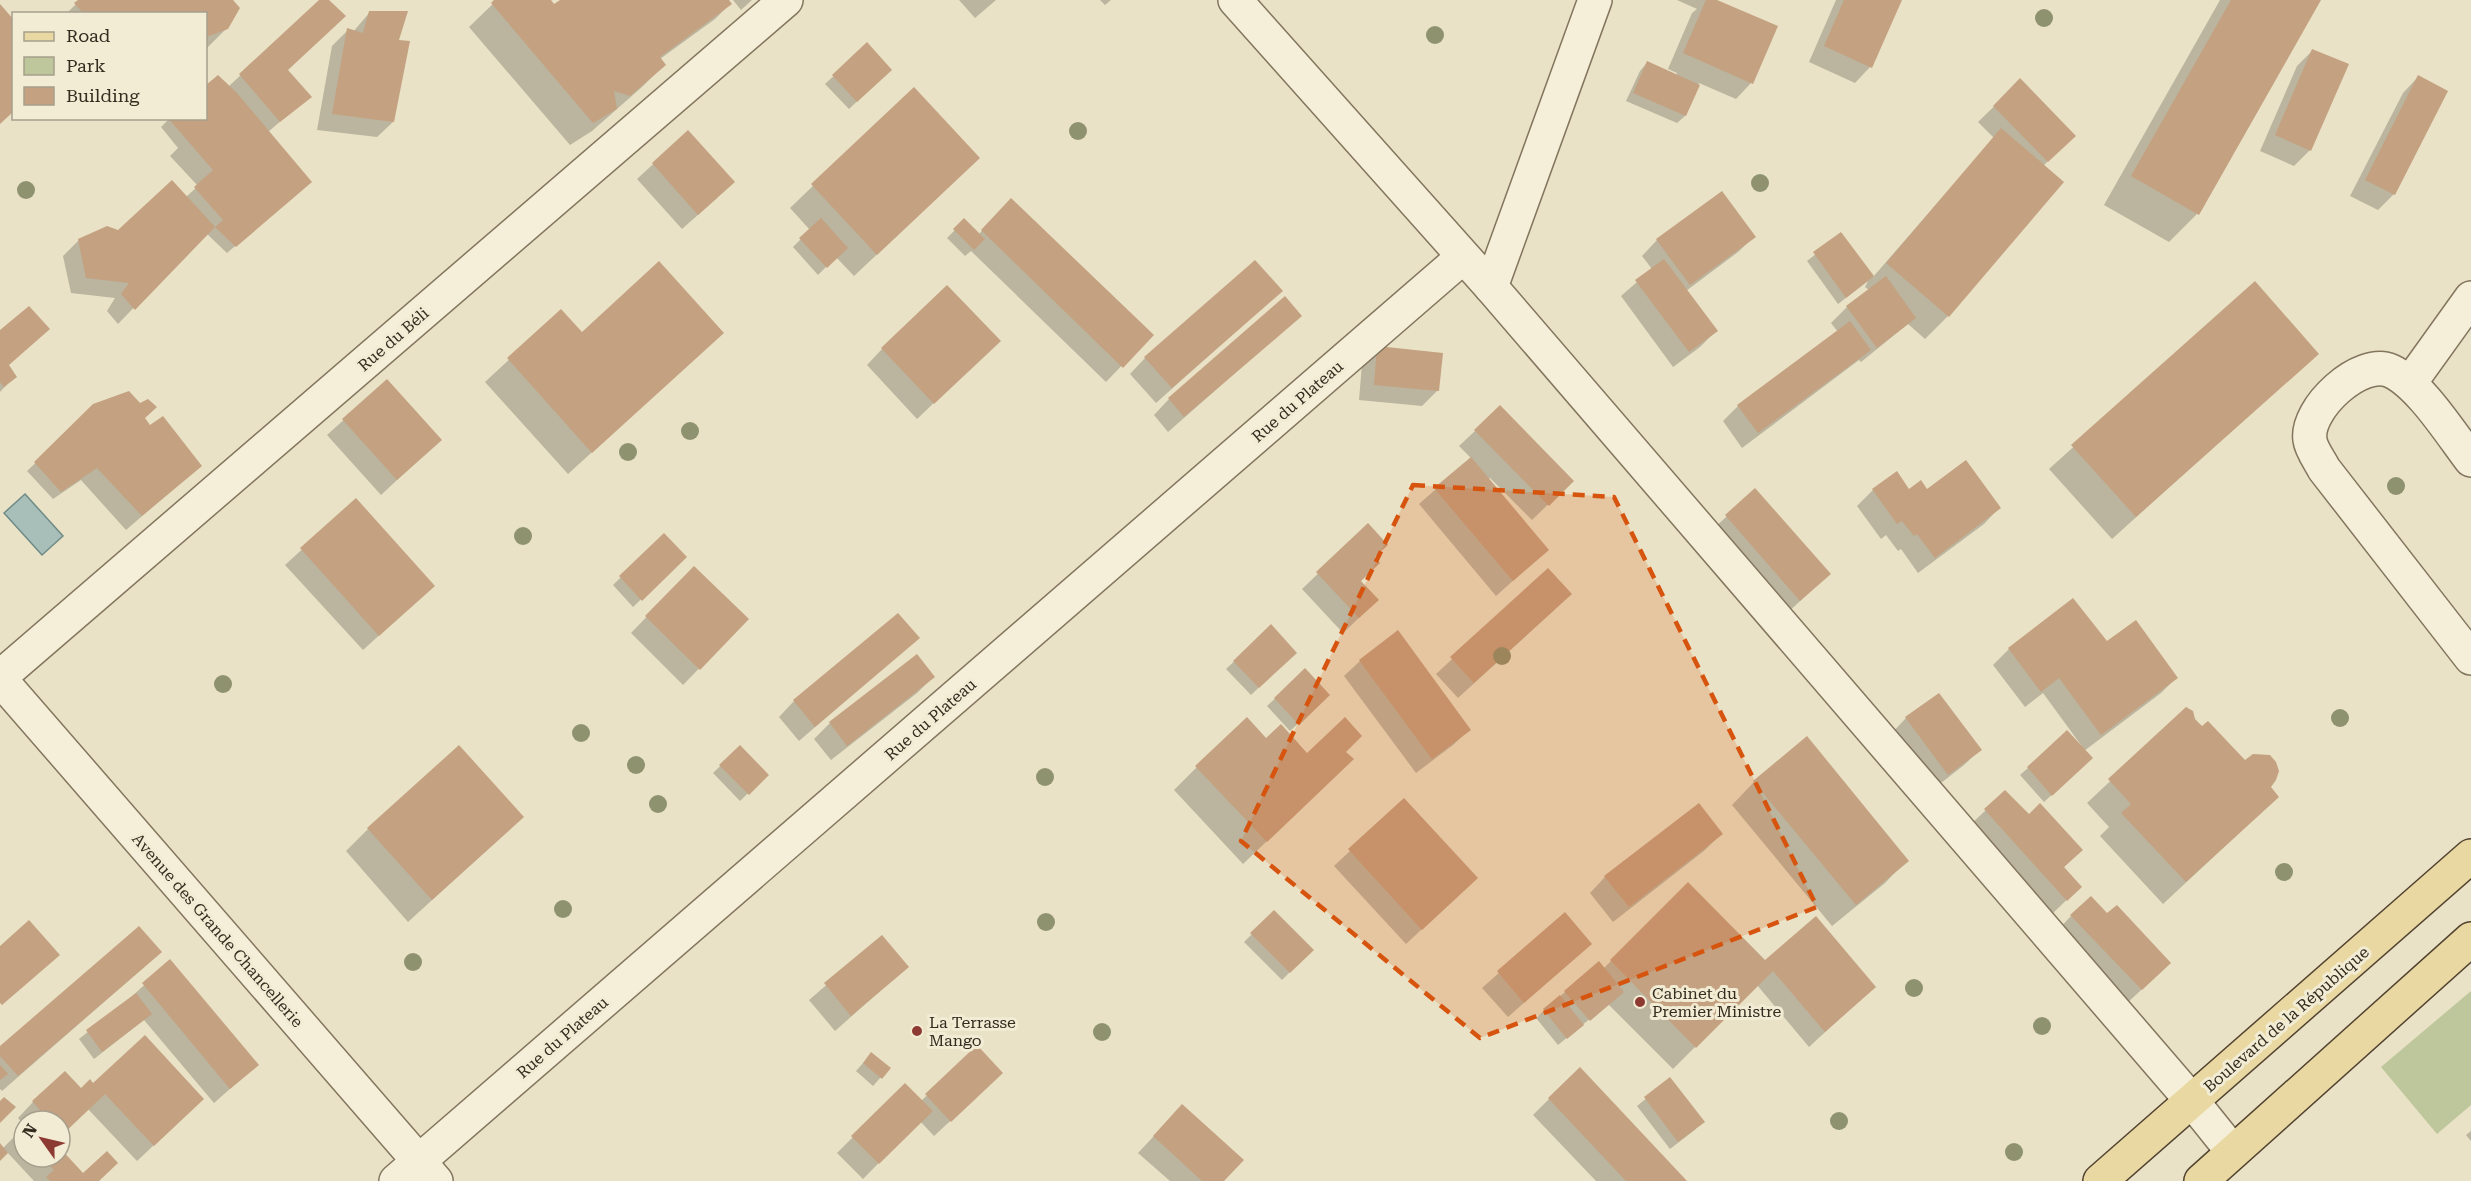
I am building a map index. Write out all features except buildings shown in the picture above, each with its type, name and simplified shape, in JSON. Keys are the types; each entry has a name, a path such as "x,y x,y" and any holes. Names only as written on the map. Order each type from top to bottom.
{"main road":[{"name":"Boulevard de la République","path":"2100,1181 2471,856"},
{"path":"2201,1181 2471,939"}],"street":[{"name":"Rue du Béli","path":"0,678 786,0"},
{"path":"1235,0 1491,287 2192,1101 2233,1152"},
{"path":"1491,287 1595,0"},
{"name":"Rue du Plateau","path":"417,1175 1463,257"},
{"path":"2410,383 2471,298"},
{"path":"2471,460 2410,383 2389,369 2371,369 2338,387 2316,412 2310,440 2324,470 2471,658"},
{"name":"Avenue des Grande Chancellerie","path":"0,678 417,1175"}],"highlighted area":[{"path":"1413,485 1614,497 1817,907 1480,1038 1241,841"}],"green space":[{"path":"2471,991 2471,1105 2437,1134 2381,1067"}],"water":[{"path":"25,494 63,536 42,555 4,513"}],"place":[{"name":"Cabinet du Premier Ministre","path":"1640,1002"},
{"name":"La Terrasse Mango","path":"917,1031"}]}
